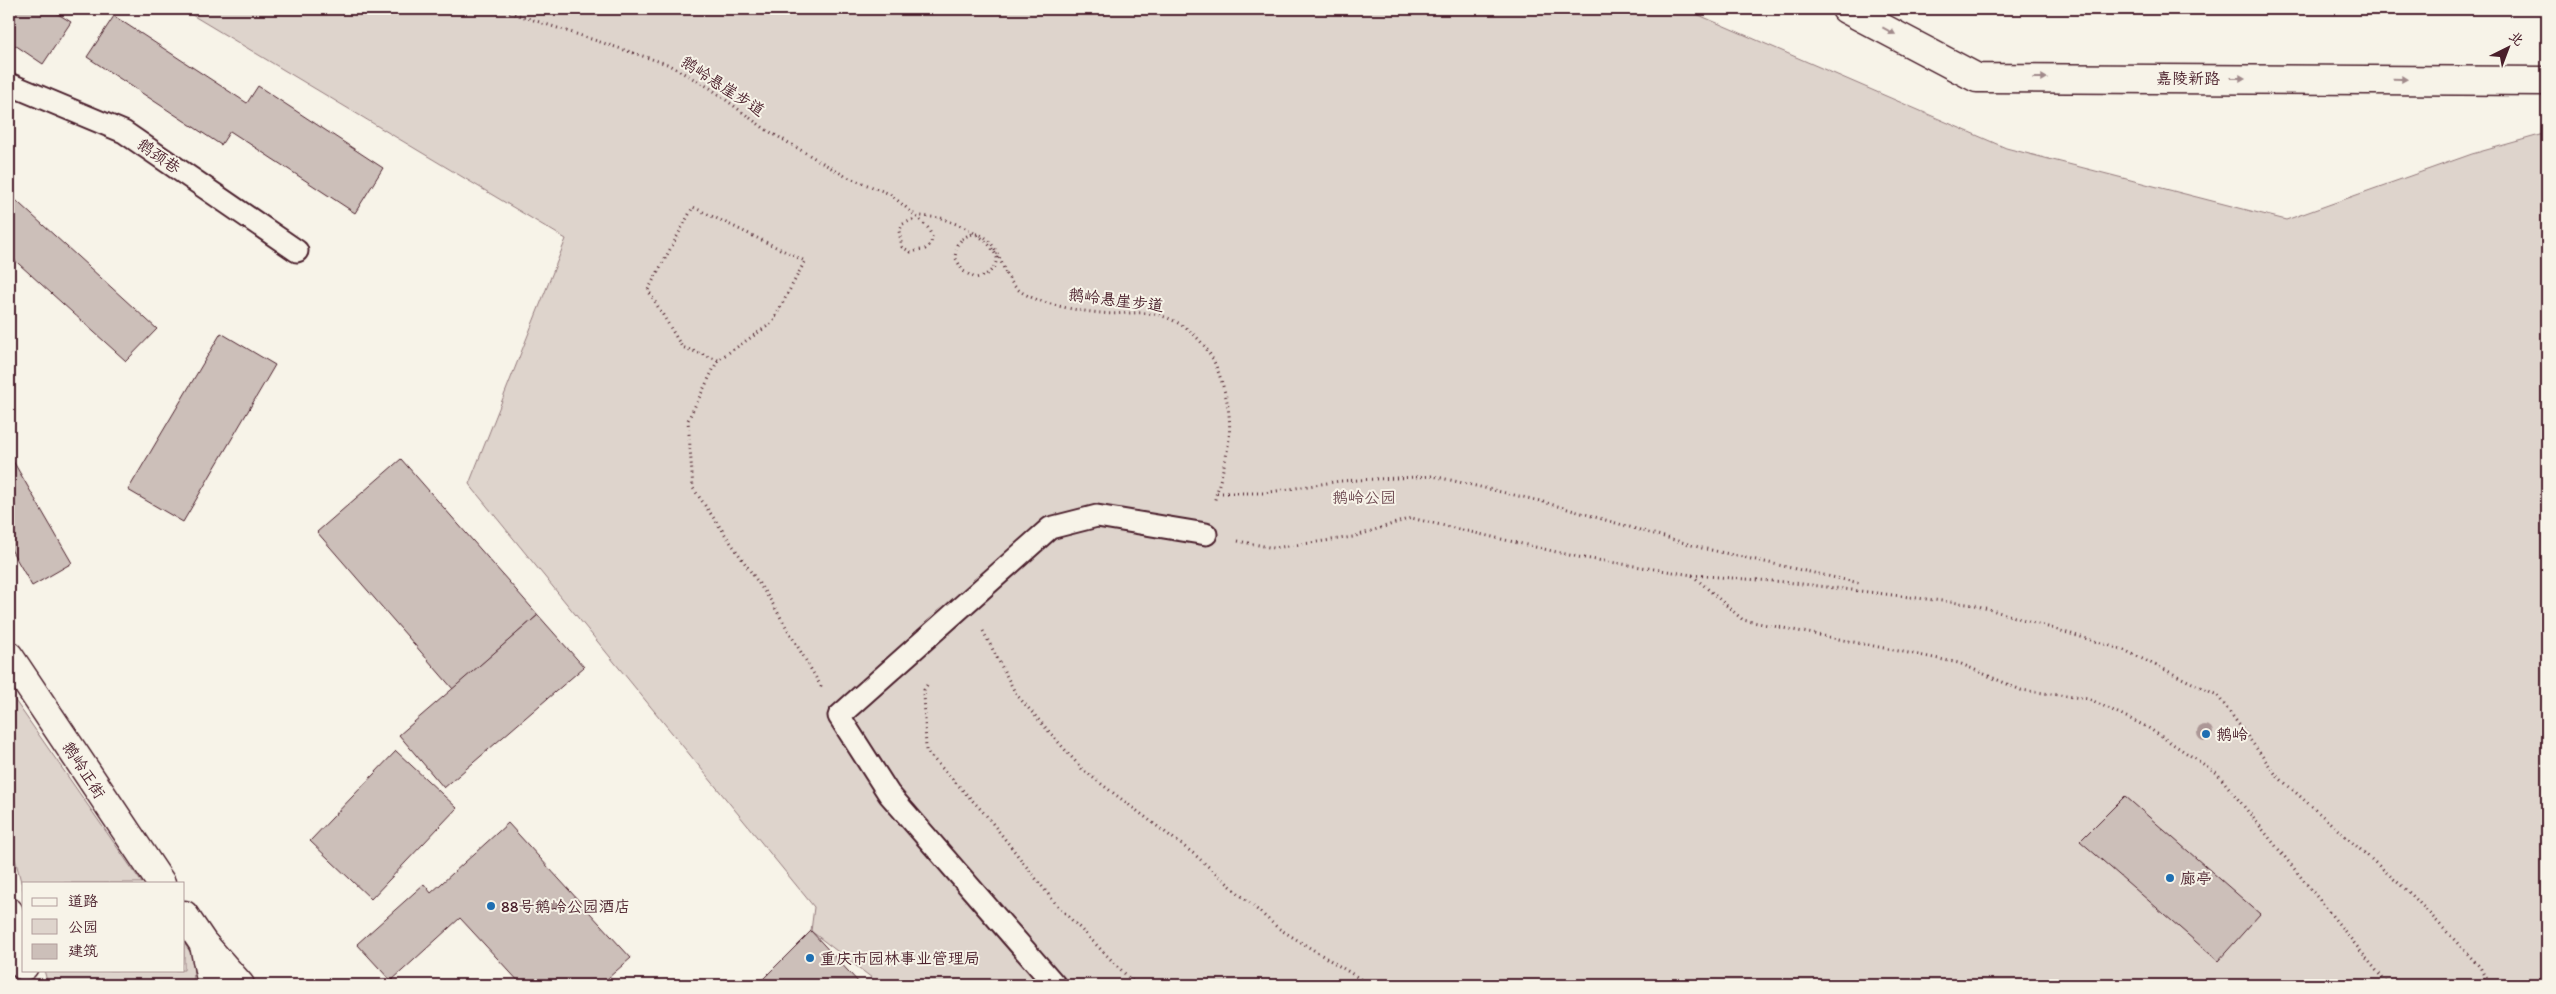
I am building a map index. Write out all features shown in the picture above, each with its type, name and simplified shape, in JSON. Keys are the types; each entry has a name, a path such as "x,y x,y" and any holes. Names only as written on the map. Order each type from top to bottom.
{"street":[{"name":"嘉陵新路","path":"1846,9 1977,78 2547,81"},
{"name":"鹅岭正街","path":"9,656 160,882"},
{"path":"9,912 22,959"},
{"path":"185,916 203,943 240,985"},
{"path":"203,943 212,985"},
{"path":"26,972 29,985"}],"lane":[{"name":"鹅颈巷","path":"9,84 124,132 298,251"},
{"path":"1054,985 890,794 839,716 1050,528 1097,516 1206,534"}],"path":[{"name":"鹅岭悬崖步道","path":"500,9 667,64 710,88 765,129 845,176 890,194 916,216 920,219 932,236 930,244 925,249 908,251 902,248 898,238 903,224 909,219 913,218 920,216 941,218 952,222 974,234 980,237 994,250 997,258 993,269 980,277 970,276 963,271 955,257 957,245 962,239 972,234 980,235 993,243 1006,274 1019,291 1028,295 1084,310 1102,313 1147,313 1177,322 1198,339 1212,358 1226,394 1231,421 1230,443 1217,493"},
{"path":"718,360 682,347 648,290 693,207 805,261 772,323 718,360 688,420 694,488 771,601 839,716"},
{"path":"1859,583 1702,548 1540,501 1433,476 1340,481 1264,493 1217,493 1206,534 1274,548 1353,536 1411,518 1578,557 1692,575 1786,582 1975,606 2124,650 2217,695 2277,776 2412,895 2480,967 2489,985"},
{"path":"1692,575 1743,620 1959,663 2021,690 2089,699 2147,726 2217,773 2388,985"},
{"path":"968,601 1016,694 1083,770 1194,854 1278,928 1370,985"},
{"path":"928,682 924,690 926,751 986,815 1055,904 1136,985"}],"green space":[{"name":"鹅岭公园","path":"182,9 1685,9 2006,148 2286,220 2472,154 2547,133 2547,985 881,985 811,931 814,907 469,484 566,239"},
{"path":"9,692 141,882 22,882 22,885 9,836"},
{"path":"185,944 193,956 194,985 48,985 45,972 185,972"}],"building":[{"path":"9,9 50,9 71,22 43,64 9,41"},
{"path":"114,16 247,103 258,86 383,168 355,213 230,131 221,145 87,57"},
{"path":"9,194 157,329 126,361 9,255"},
{"path":"221,333 275,365 183,522 128,490"},
{"path":"9,454 72,563 32,586 9,546"},
{"path":"401,459 538,615 453,689 317,532"},
{"path":"538,615 584,667 444,788 399,735"},
{"path":"396,751 457,808 371,899 310,841"},
{"name":"廊亭","path":"2125,796 2260,914 2218,961 2080,841"},
{"name":"88号鹅岭公园酒店","path":"508,823 631,958 600,985 522,985 460,918 391,981 357,944 424,884 431,893"},
{"name":"重庆市园林事业管理局","path":"811,931 861,985 757,985"}],"place":[{"name":"鹅岭","path":"2206,734"},
{"name":"廊亭","path":"2170,878"},
{"name":"88号鹅岭公园酒店","path":"491,906"},
{"name":"重庆市园林事业管理局","path":"810,958"}]}
